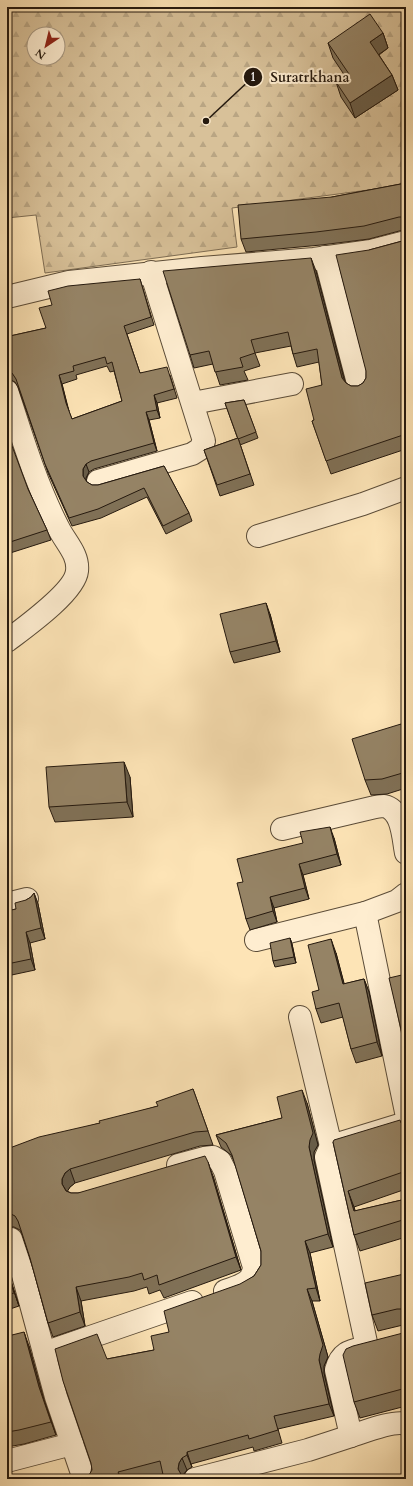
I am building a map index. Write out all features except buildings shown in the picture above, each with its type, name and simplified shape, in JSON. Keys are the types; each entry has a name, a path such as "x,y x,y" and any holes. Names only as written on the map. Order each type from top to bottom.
{"street":[{"path":"7,297 69,282 151,272 325,257 371,251 406,242"},
{"path":"325,257 359,387"},
{"path":"98,481 192,454 200,449 204,441 151,272"},
{"path":"193,403 292,384"},
{"path":"7,391 42,491 59,528 74,552 77,571 71,586 42,614 9,634"},
{"path":"258,536 363,504 406,488"},
{"path":"282,829 384,806 393,811 400,820 406,853"},
{"path":"256,940 365,913 397,901 406,894"},
{"path":"365,913 406,1112"},
{"path":"300,1017 331,1146 326,1157 377,1345 349,1351 339,1360 336,1370 351,1436"},
{"path":"331,1146 406,1123"},
{"path":"44,1353 240,1285 248,1281 254,1274 254,1267 228,1178 220,1161 213,1157 204,1158 160,1171"},
{"path":"11,1239 15,1277 44,1353 56,1397 84,1479"},
{"path":"195,1479 308,1450 387,1425 402,1423 406,1424"},
{"path":"7,1461 72,1444"}],"green space":[{"path":"7,7 406,7 406,185 232,208 237,247 45,273 36,215 7,218"}],"place":[{"name":"Suratrkhana","path":"206,121"}]}
